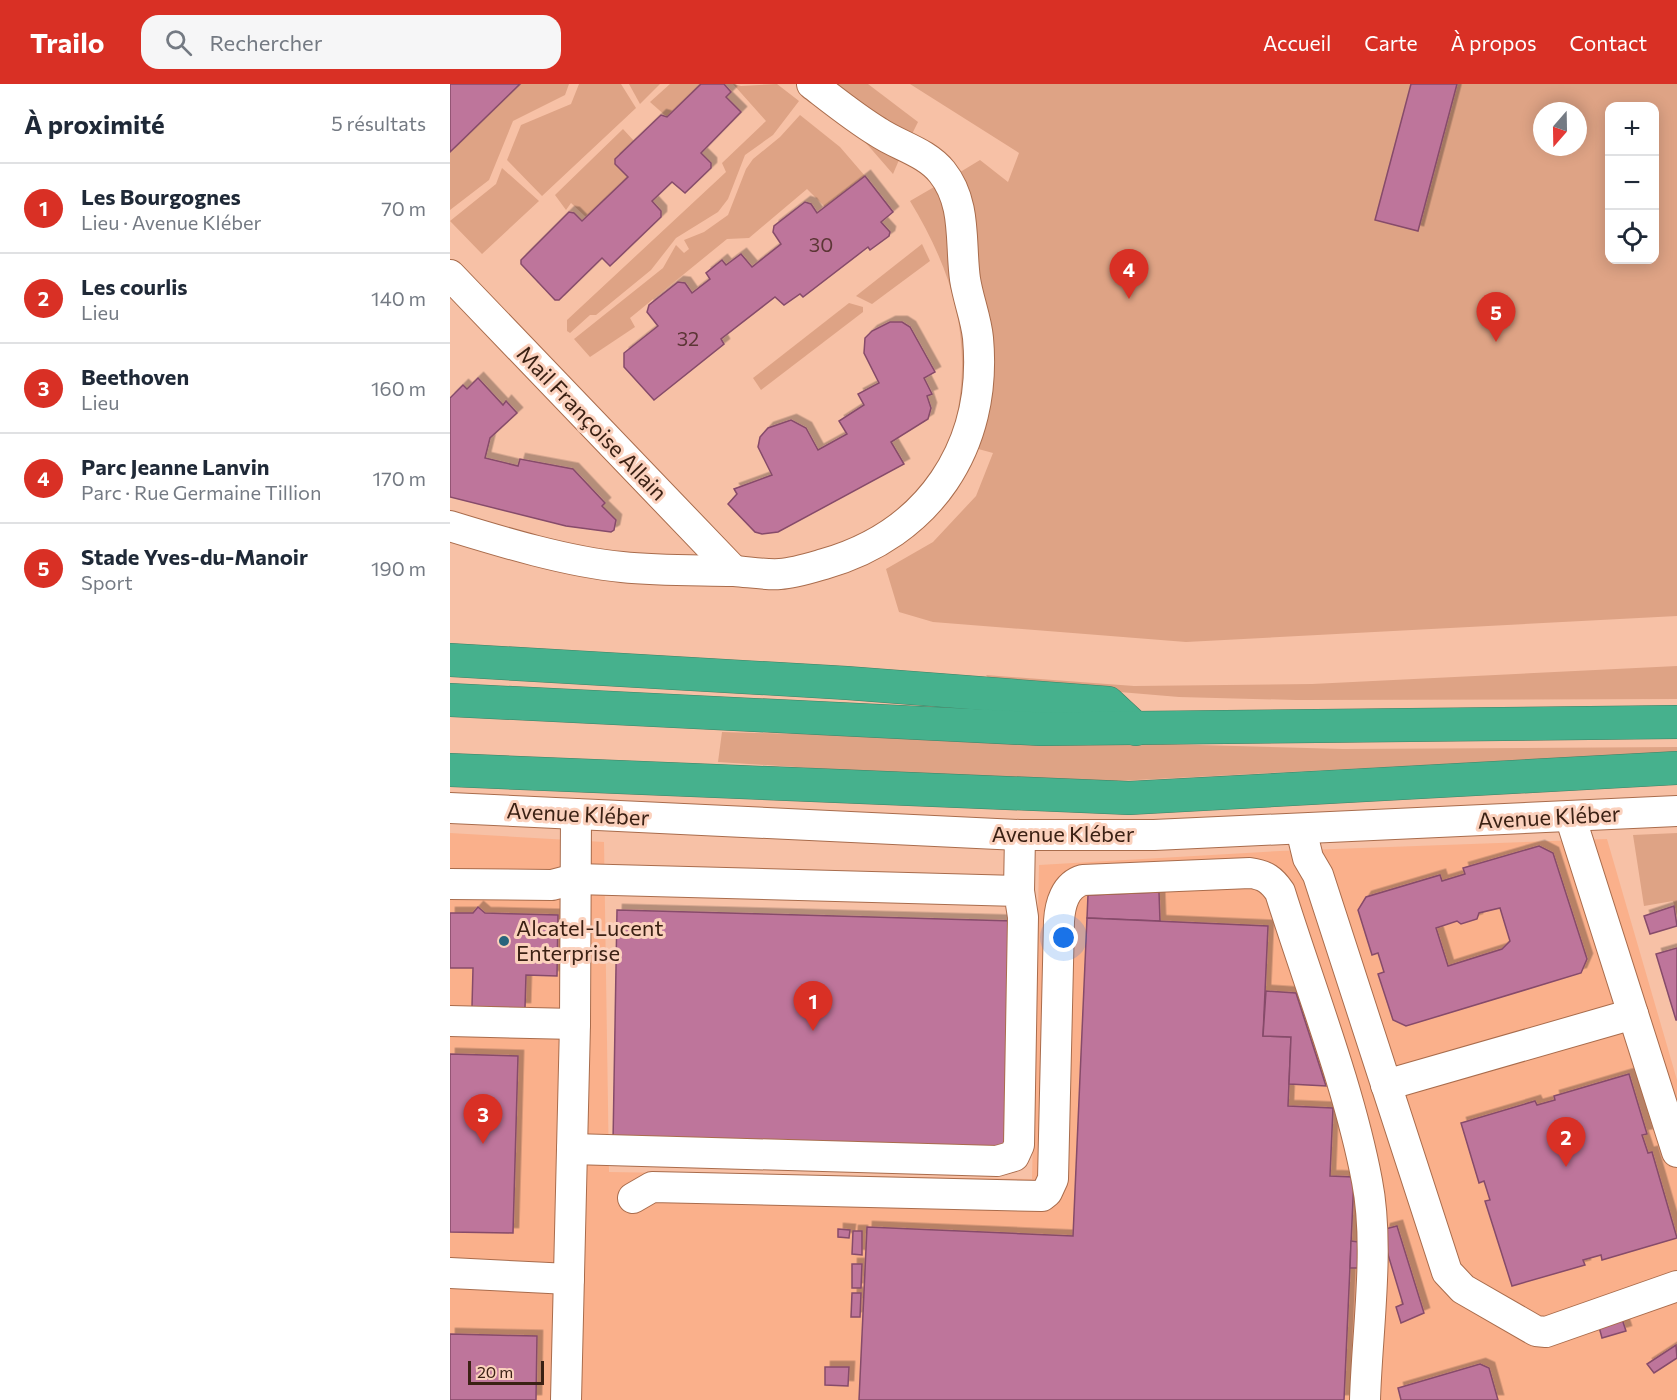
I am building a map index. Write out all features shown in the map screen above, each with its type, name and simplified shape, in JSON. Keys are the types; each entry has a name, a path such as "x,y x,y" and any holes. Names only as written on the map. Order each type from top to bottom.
{"highway":[{"path":"450,660 847,683 1108,703 1136,729"},
{"path":"450,700 1041,729 1677,722"},
{"path":"450,770 1130,798 1677,768"}],"street":[{"path":"450,526 505,543 621,567 780,574 840,559 876,544 916,516 939,490 954,468 974,414 980,361 977,325 965,275 961,220 948,180 926,157 879,134 812,84"},
{"name":"Mail Françoise Allain","path":"450,275 734,571"},
{"name":"Avenue Kléber","path":"450,808 1020,835 1154,835 1677,811"},
{"path":"566,1400 575,1024 576,814"},
{"path":"1570,816 1677,1152"},
{"path":"1301,829 1308,858 1318,875 1447,1272 1463,1289 1536,1331 1546,1332 1677,1286"},
{"path":"572,1149 997,1161 1014,1156 1019,1145 1023,916 1019,891 1020,835"},
{"path":"633,1198 652,1187 1042,1196 1053,1179 1059,921 1060,909 1068,892 1076,882 1083,880 1256,874 1274,882 1280,892 1345,1096 1368,1182 1372,1247 1366,1389"},
{"path":"450,884 552,885 575,879 1019,891"},
{"path":"1386,1085 1633,1014"},
{"path":"450,1021 575,1024"},
{"path":"450,1273 569,1279"}],"shaded area":[{"path":"520,84 569,84 565,95 513,121 489,180 450,210 450,152"},
{"path":"579,84 621,84 636,108 542,196 507,160 521,125 571,104"},
{"path":"629,84 660,84 640,104"},
{"path":"670,84 701,84 667,117 650,102"},
{"path":"733,84 741,86 777,84 799,101 773,135 745,155 728,199 718,212 676,238 651,270 596,315 590,315 570,333 567,331 567,320 726,172 722,163 766,121"},
{"path":"825,84 868,84 918,122 909,140"},
{"path":"910,84 1677,84 1677,616 1186,642 933,622 899,612 886,569 933,542 976,496 993,453 971,447 952,177 980,160 1008,182 1019,153"},
{"path":"800,115 840,147 865,176 825,207 807,189 749,238 727,239 630,318 635,327 590,357 574,339 663,268 676,245 684,253 689,249 684,240 704,232 728,215 746,169 753,159 780,137"},
{"path":"623,129 634,141 614,162 628,177 586,217 571,203 566,210 555,195"},
{"path":"875,140 902,153 893,174 866,143"},
{"path":"502,168 539,201 482,254 450,221 496,184"},
{"path":"941,183 973,359 955,424 962,364 956,308 938,254 910,201"},
{"path":"922,244 930,261 872,304 856,296"},
{"path":"849,303 863,307 863,312 761,390 753,378"},
{"path":"1677,666 1677,699 1296,700 1179,697 991,681 986,675 1134,686 1312,684"},
{"path":"722,732 1343,749 1677,747 1677,752 1058,784 718,762"},
{"path":"450,833 604,842 609,1172 1032,1179 1039,865 1280,851 1607,839 1677,1080 1677,1400 450,1400"},
{"path":"1677,833 1677,915 1673,901 1644,906 1633,835"}],"building":[{"path":"450,84 520,84 450,152"},
{"path":"701,84 724,84 731,92 726,97 741,112 701,153 711,163 711,168 685,193 672,182 652,201 661,211 661,217 610,266 602,258 559,300 555,300 521,264 521,260 569,212 574,213 582,221 628,177 615,164 615,159 661,115 667,117"},
{"path":"1411,84 1457,84 1418,231 1375,220"},
{"path":"865,176 893,212 881,222 890,232 889,236 870,250 868,247 803,297 800,294 784,305 775,297 721,339 724,344 654,400 624,367 624,353 658,326 647,312 649,305 678,282 685,283 692,293 710,279 706,273 722,260 726,265 741,254 752,267 781,244 773,232 774,226 805,202 811,204 817,213"},
{"path":"890,322 902,322 910,327 935,372 924,378 932,394 927,396 931,408 928,419 891,442 904,464 778,532 762,534 755,532 728,504 737,494 734,489 772,475 758,447 760,437 768,428 791,420 806,428 818,450 847,434 839,421 864,405 858,394 879,383 864,353 865,338 872,331"},
{"path":"478,378 503,405 506,401 517,413 490,438 485,458 518,466 520,459 573,469 605,503 602,506 616,520 614,530 611,532 566,526 450,497 450,398 463,385 467,389"},
{"path":"1539,846 1553,853 1587,959 1581,973 1406,1026 1393,1020 1378,974 1384,972 1378,953 1372,955 1358,910 1366,897 1440,875 1442,881 1465,874 1463,868","holes":["1500,908 1510,941 1502,949 1448,966 1436,928 1457,921 1461,924 1477,919 1479,913"]},
{"path":"1159,892 1160,921 1087,918 1088,895"},
{"path":"1674,906 1677,926 1650,934 1644,916"},
{"name":"Alcatel-Lucent Enterprise","path":"478,907 485,913 558,915 557,976 526,975 525,1008 472,1007 473,968 450,968 450,913 473,913"},
{"path":"617,910 1014,921 1008,1153 613,1142"},
{"path":"1087,918 1268,926 1263,1036 1291,1037 1288,1106 1333,1108 1330,1176 1354,1177 1344,1400 859,1400 867,1227 1073,1236"},
{"path":"1677,948 1677,1020 1676,1020 1656,954"},
{"path":"1266,991 1296,993 1326,1086 1289,1084 1291,1037 1263,1036"},
{"path":"450,1054 518,1056 513,1233 450,1232"},
{"path":"1629,1074 1647,1134 1642,1135 1648,1153 1652,1152 1677,1238 1602,1260 1601,1255 1583,1260 1585,1265 1512,1286 1485,1201 1490,1200 1484,1181 1479,1183 1461,1123 1535,1101 1537,1105 1555,1100 1554,1096"},
{"path":"1397,1226 1424,1313 1401,1323 1396,1307 1403,1304 1383,1238 1385,1229"},
{"path":"838,1229 850,1230 849,1238 838,1237"},
{"path":"853,1231 862,1231 862,1255 852,1254"},
{"path":"1351,1241 1359,1242 1358,1268 1350,1268"},
{"path":"852,1264 862,1264 861,1288 852,1288"},
{"path":"852,1293 861,1293 860,1317 851,1317"},
{"path":"1622,1319 1626,1331 1602,1338 1599,1327"},
{"path":"450,1334 537,1336 536,1400 450,1400"},
{"path":"1676,1345 1677,1358 1654,1373 1647,1364"},
{"path":"1480,1364 1489,1368 1498,1400 1401,1400 1398,1388"},
{"path":"825,1367 849,1367 848,1386 825,1385"}],"place":[{"name":"Parc Jeanne Lanvin","path":"1129,299"},
{"name":"Stade Yves-du-Manoir","path":"1496,342"},
{"name":"Alcatel-Lucent Enterprise","path":"504,941"},
{"name":"Les Bourgognes","path":"813,1031"},
{"name":"Beethoven","path":"483,1144"},
{"name":"Les courlis","path":"1566,1167"}]}
